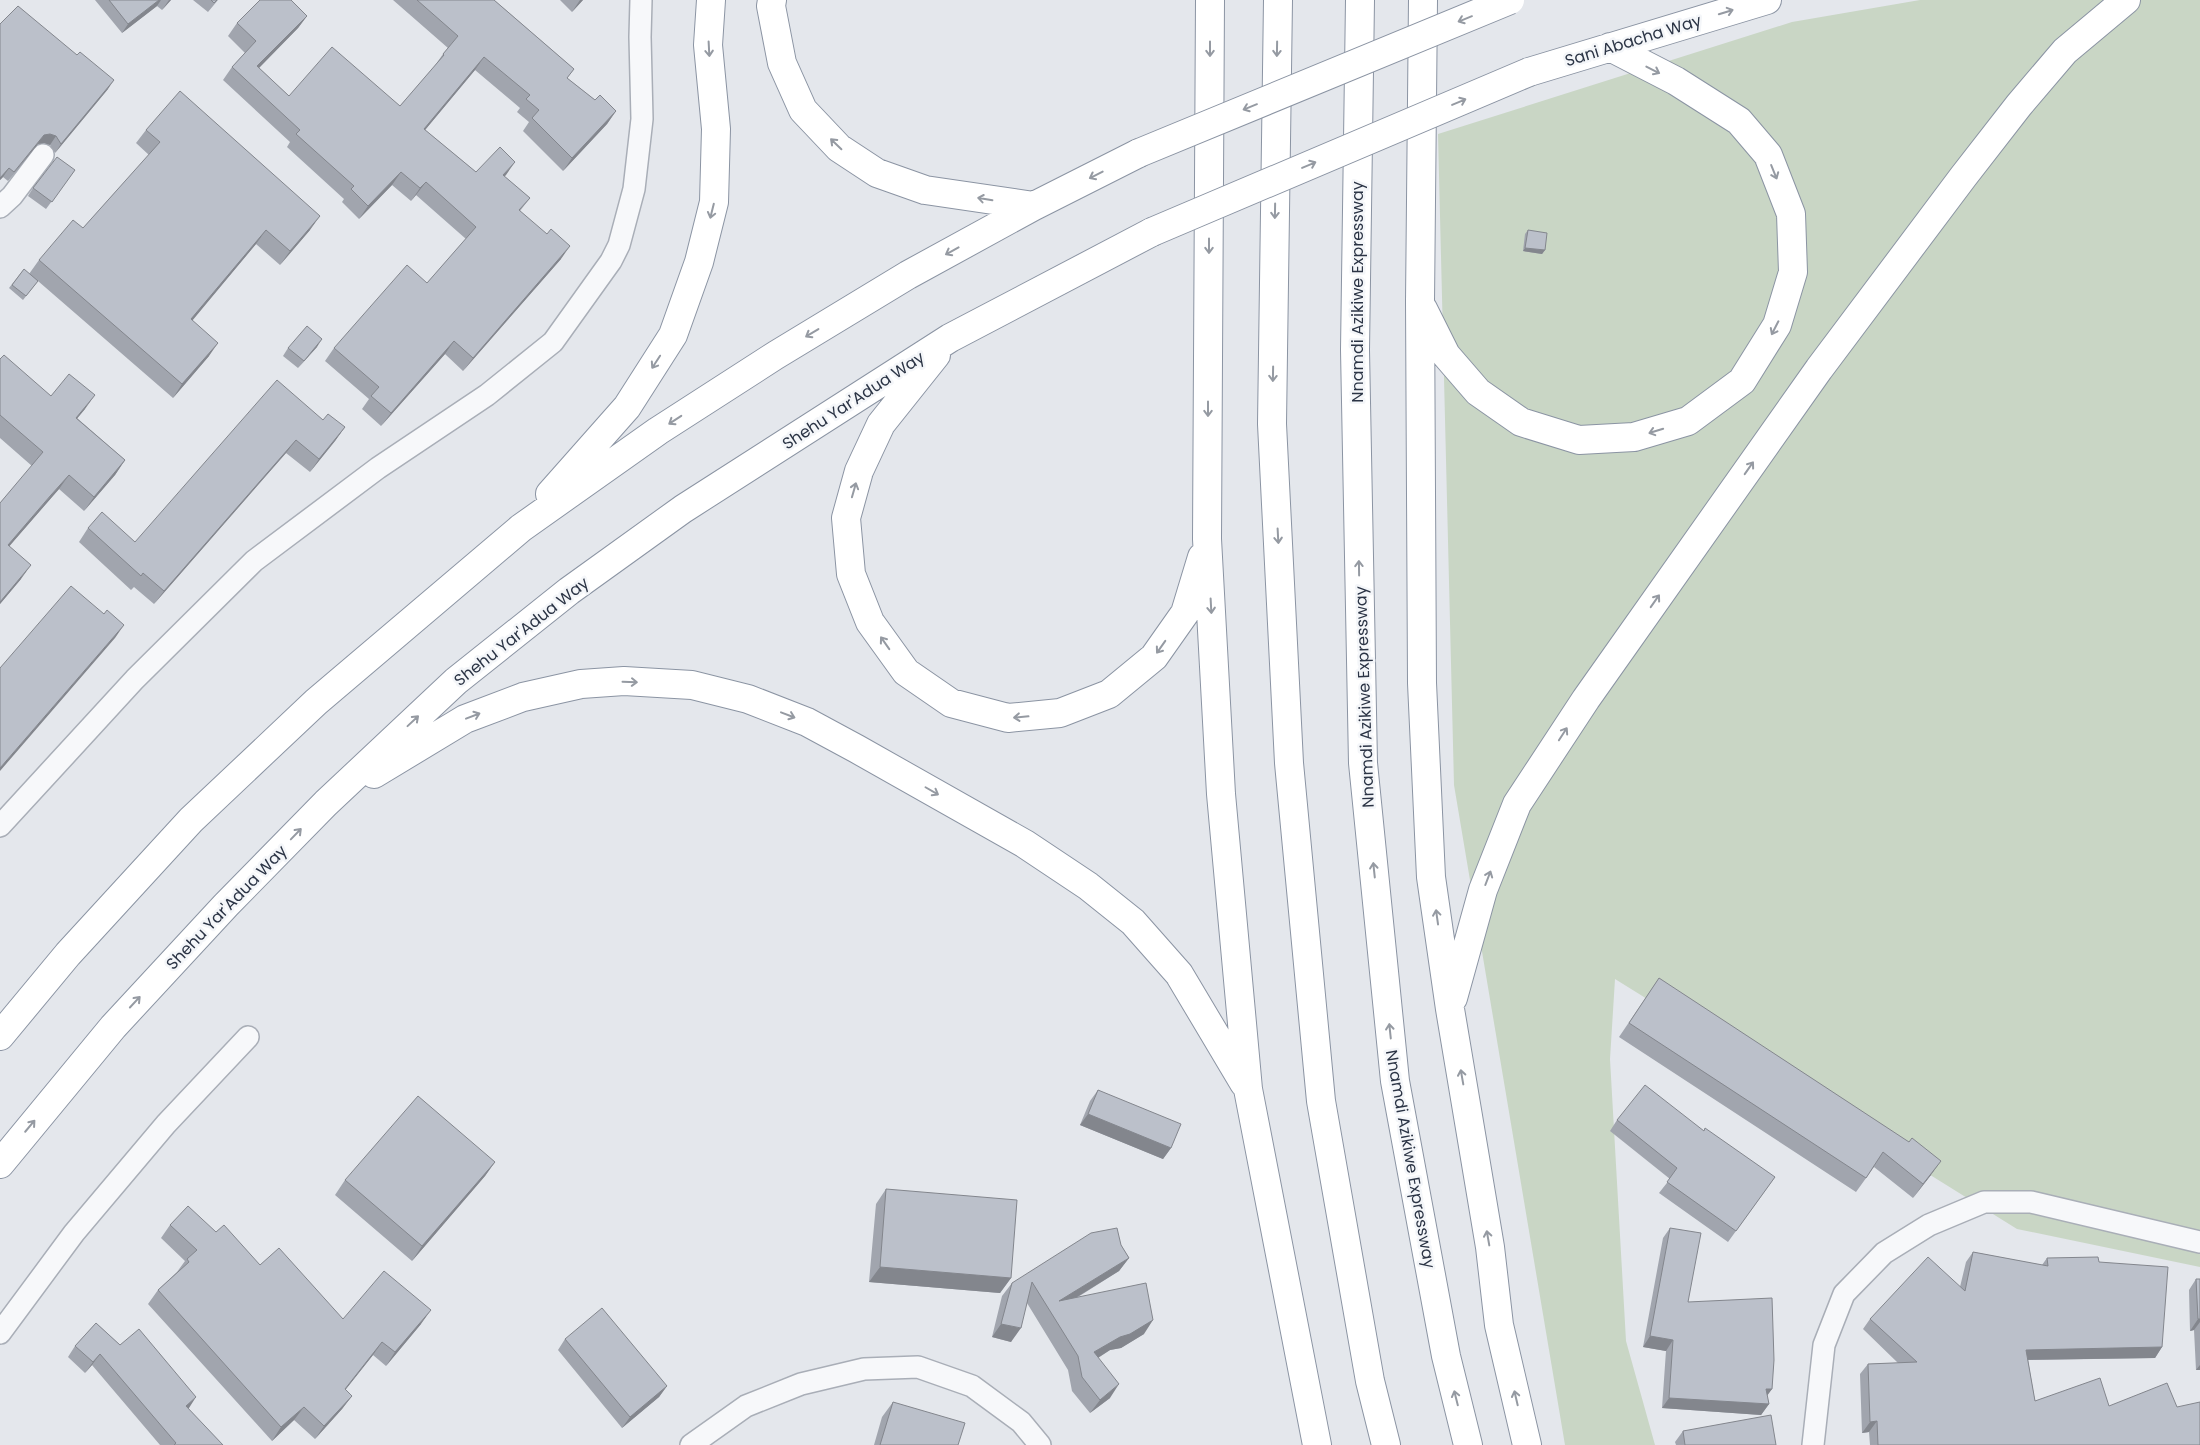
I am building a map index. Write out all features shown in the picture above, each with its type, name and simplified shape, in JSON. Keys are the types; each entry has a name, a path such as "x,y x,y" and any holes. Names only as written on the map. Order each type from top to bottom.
{"highway":[{"path":"521,528 627,407 673,335 699,262 714,202 716,129 708,45 711,0"},
{"path":"772,0 771,6 782,63 803,110 839,148 877,173 925,190 1034,206"},
{"path":"1210,0 1207,539 1221,794 1248,1089 1317,1445"},
{"path":"1278,0 1272,424 1289,763 1321,1101 1370,1381 1386,1445"},
{"name":"Nnamdi Azikiwe Expressway","path":"1360,0 1355,350 1363,763 1395,1081 1446,1356 1468,1445"},
{"path":"1423,0 1420,302 1422,683 1431,877 1450,1009 1490,1247 1499,1324 1527,1445"},
{"path":"0,1036 68,954 191,820 316,702 521,528 658,431 776,355 908,275 1034,206 1139,153 1510,0"},
{"name":"Sani Abacha Way","path":"1152,232 1529,72 1767,0"},
{"path":"1450,1009 1483,890 1517,804 1586,699 1820,369 1968,170 2019,105 2065,51 2126,0"},
{"path":"1420,302 1446,355 1478,392 1521,422 1579,440 1634,437 1688,421 1742,381 1777,326 1792,272 1791,214 1768,155 1738,121 1676,81 1610,47"},
{"name":"Shehu Yar'Adua Way","path":"0,1164 113,1027 326,803 456,681 569,591 683,509 950,338 1152,232"},
{"path":"950,338 881,424 859,471 846,518 851,574 870,622 906,672 951,703 1008,718 1060,713 1109,694 1154,657 1185,613 1207,539"},
{"path":"326,803 465,719 523,697 581,684 624,681 692,685 748,700 807,722 857,749 1025,844 1088,886 1133,922 1180,974 1248,1089"}],"street":[{"path":"0,826 135,679 254,562 378,468 487,395 554,342 611,261 619,245 634,189 642,119 641,0"},
{"path":"4,195 43,155"},
{"path":"0,1333 80,1226 166,1124 248,1037"},
{"path":"1813,1445 1824,1345 1844,1294 1884,1253 1929,1225 1984,1202 2031,1202 2200,1242"},
{"path":"691,1445 746,1406 802,1384 864,1369 918,1367 972,1386 1021,1422 1040,1445"}],"green space":[{"path":"1920,0 2200,0 2200,1267 2017,1229 1615,979 1610,1059 1626,1341 1655,1445 1565,1445 1454,785 1438,134 1792,22"}],"building":[{"path":"109,0 159,0 128,24"},
{"path":"260,0 291,0 307,16 257,66 289,96 332,47 400,106 458,36 417,0 494,0 574,69 567,78 595,100 600,95 616,111 572,158 532,118 539,110 526,99 530,95 484,57 424,129 476,172 500,147 515,162 503,175 530,198 519,210 547,234 551,229 570,246 473,358 454,341 391,413 371,396 379,387 334,348 407,265 427,283 476,227 426,182 420,188 401,172 368,206 351,189 354,186 296,134 300,130 232,67 256,41 237,23"},
{"path":"18,6 77,55 80,52 114,80 61,144 56,136 44,135 14,172 9,168 0,178 0,24"},
{"path":"180,91 320,216 290,251 266,230 191,319 218,343 182,384 39,260 73,220 83,228 160,142 146,130"},
{"path":"57,157 75,170 52,202 33,188"},
{"path":"1528,230 1547,233 1545,250 1525,248"},
{"path":"24,269 38,281 26,296 12,285"},
{"path":"307,326 322,339 304,361 288,348"},
{"path":"4,355 51,396 69,374 95,395 76,418 125,460 94,497 69,475 51,495 8,545 31,565 0,602 0,503 43,452 0,415 0,359"},
{"path":"277,380 323,420 328,414 345,427 319,459 296,440 164,591 143,573 141,576 88,528 102,512 135,542"},
{"path":"71,586 104,614 107,610 124,625 0,768 0,668"},
{"path":"1659,978 1909,1142 1912,1138 1941,1161 1923,1184 1883,1152 1866,1178 1629,1023"},
{"path":"1645,1085 1704,1131 1705,1128 1775,1177 1736,1231 1667,1182 1677,1168 1617,1120"},
{"path":"1098,1090 1181,1124 1171,1148 1088,1114"},
{"path":"418,1096 495,1162 422,1246 345,1180"},
{"path":"886,1189 1017,1200 1011,1278 880,1267"},
{"path":"188,1206 216,1232 224,1225 260,1265 279,1248 343,1319 384,1271 431,1310 395,1352 382,1342 345,1389 352,1396 324,1426 304,1407 281,1427 158,1290 189,1262 187,1259 197,1250 170,1225"},
{"path":"1117,1228 1121,1245 1129,1258 1059,1301 1146,1283 1153,1320 1094,1352 1119,1384 1100,1400 1082,1377 1078,1356 1032,1282 1021,1328 1001,1324 1012,1283 1091,1233"},
{"path":"1670,1228 1701,1233 1688,1302 1772,1298 1774,1360 1772,1389 1766,1389 1769,1404 1669,1398 1673,1340 1650,1336"},
{"path":"1973,1252 2048,1266 2047,1258 2098,1257 2099,1262 2168,1267 2162,1347 2026,1350 2035,1401 2100,1378 2109,1406 2167,1383 2177,1407 2200,1402 2200,1445 1878,1445 1877,1421 1870,1422 1868,1364 1917,1362 1870,1319 1928,1257 1965,1291"},
{"path":"2196,1279 2200,1279 2200,1319 2198,1319"},
{"path":"602,1308 667,1386 630,1417 565,1339"},
{"path":"96,1323 120,1345 139,1329 196,1397 186,1406 223,1445 174,1445 176,1443 100,1354 93,1362 75,1346"},
{"path":"893,1402 965,1423 958,1445 880,1445"},
{"path":"1771,1415 1776,1445 1685,1445 1683,1431"}]}
